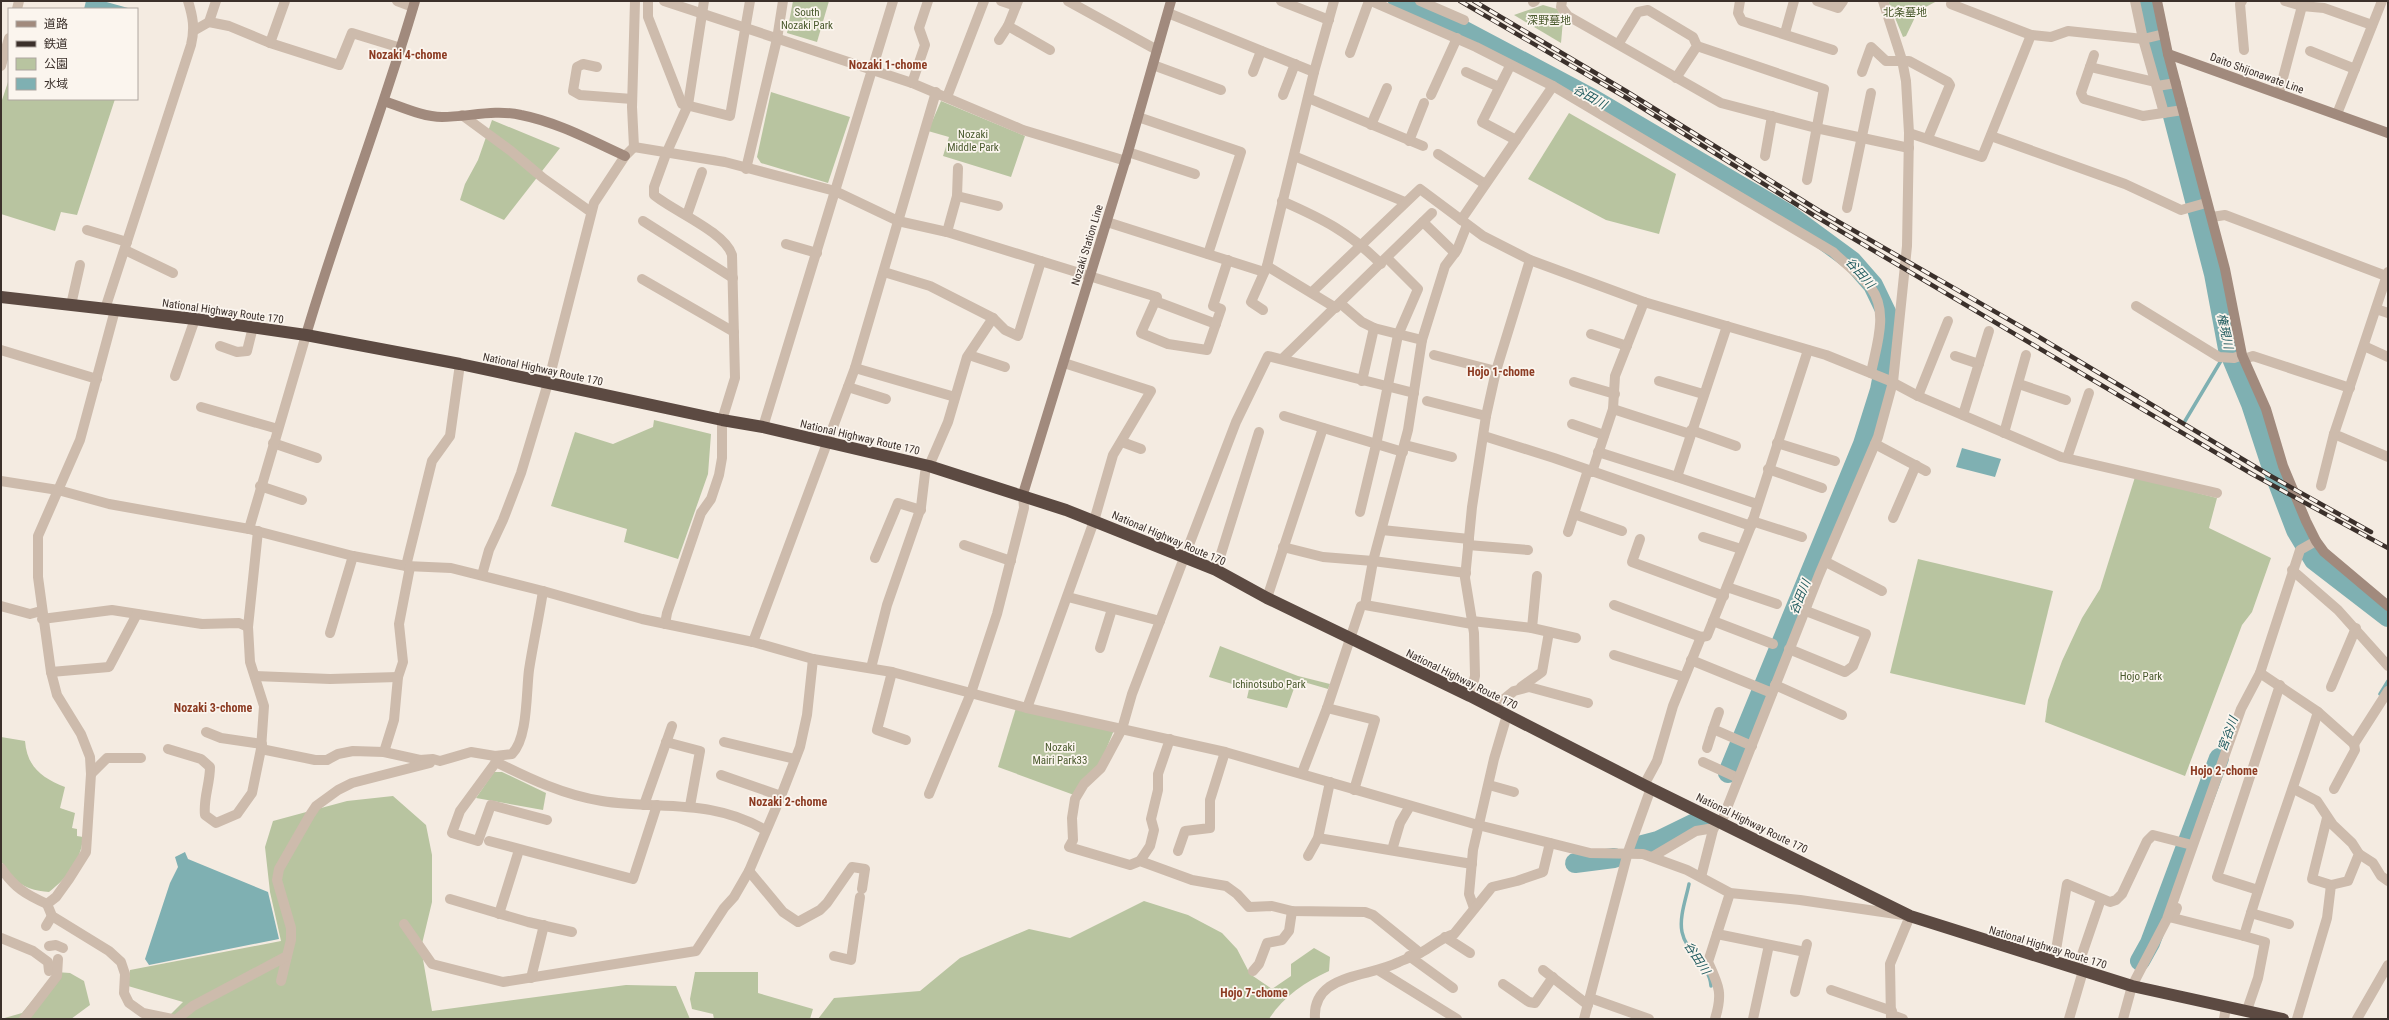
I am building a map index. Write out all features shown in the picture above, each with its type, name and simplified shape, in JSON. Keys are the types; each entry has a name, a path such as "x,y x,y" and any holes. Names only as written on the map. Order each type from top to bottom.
{"highway":[{"name":"National Highway Route 170","path":"1,297 253,327 306,335 460,364 722,420 763,427 928,466 1023,494 1185,556 1216,570 1267,598 1470,696 1647,786 1717,824 1910,916 2054,962 2225,1013 2247,1010 2283,1019"}],"street":[{"path":"47,904 56,897 69,880 86,852 91,774 90,757 81,734 57,695 51,672 38,577 38,536 80,440 97,379 110,310 126,246 195,30 194,19 188,1"},
{"path":"209,22 216,1"},
{"path":"270,43 285,1"},
{"path":"168,749 201,759 210,767 210,779 205,815 216,823 237,814 252,793 262,746 264,706 250,662 248,627 254,530 260,486 343,217 384,101 414,4 397,1"},
{"path":"482,575 489,550 503,520 521,473 548,383 594,203 625,156 634,147 632,99 635,1"},
{"path":"648,1 648,17 682,104 730,116 750,1"},
{"path":"664,1 912,83 947,96 1023,130 1195,174"},
{"path":"665,624 667,613 701,513 711,499 719,476 722,458 722,420 735,378 732,255 729,246 687,215 654,195 654,187 666,154 688,106 704,1"},
{"path":"746,169 777,39 783,1"},
{"path":"763,427 893,1"},
{"path":"912,83 925,45 919,28 928,1"},
{"path":"947,96 984,1"},
{"path":"999,40 1008,26 1017,4 1001,1"},
{"path":"1068,1 1157,50"},
{"name":"Nozaki Station Line","path":"1023,494 1127,157 1171,1"},
{"path":"1282,1 1329,20"},
{"path":"1263,310 1251,302 1266,269 1314,72 1334,1"},
{"path":"1350,53 1370,1 1457,38 1553,86 1833,252 1871,288 1878,302 1881,321 1883,378"},
{"path":"1420,1 1464,20"},
{"path":"1562,1 1561,7 1568,16 1721,102 1816,128 1909,148"},
{"path":"1740,1 1738,13 1742,21 1785,33 1833,50"},
{"path":"1785,33 1794,1"},
{"path":"1817,1 1838,8 1843,1"},
{"path":"1701,877 1717,824 1738,778 1746,743 1768,690 1789,649 1806,610 1875,444 1883,378 1907,246 1909,148 1902,60 1883,1"},
{"path":"1952,1 1951,4 2031,35 2052,37 2068,31 2145,39 2161,35"},
{"path":"2135,1 2164,113"},
{"path":"2157,1 2161,35 2168,54 2182,110 2200,205 2212,217 2240,357 2266,409 2283,466 2316,541 2324,552 2388,606"},
{"path":"2242,1 2240,4 2244,50"},
{"path":"2285,1 2302,6 2324,8 2372,25"},
{"path":"2337,114 2382,1"},
{"path":"2279,93 2302,6"},
{"path":"1619,44 1638,12 1648,10 1693,37 1697,46 1824,89 1807,180"},
{"path":"1168,13 1314,72"},
{"path":"195,30 209,22 229,26 270,43 339,65 352,33 401,48"},
{"path":"1008,26 1050,50"},
{"path":"1909,133 1982,157 2031,35"},
{"path":"1431,95 1457,38"},
{"path":"1,66 3,52 8,40"},
{"path":"1676,78 1697,46"},
{"path":"1862,72 1871,46 1886,61 1909,60 1948,82 1950,85 1928,138"},
{"path":"1253,72 1261,51"},
{"path":"2310,51 2355,69"},
{"name":"Daito Shijonawate Line","path":"2168,54 2388,133"},
{"path":"2094,55 2081,93 2084,99 2143,116 2182,110"},
{"path":"597,66 583,64 577,67 573,91 580,95 632,99"},
{"path":"1282,95 1295,64"},
{"path":"1153,65 1221,90"},
{"path":"2090,67 2157,84 2175,83"},
{"path":"1508,68 1482,122 1516,140"},
{"path":"1466,72 1499,87"},
{"path":"1365,605 1373,561 1404,448 1422,340 1445,266 1455,252 1464,222 1485,184 1553,86"},
{"path":"1371,125 1387,88"},
{"path":"753,642 855,368 936,92"},
{"path":"1847,208 1871,93"},
{"path":"1308,98 1422,146"},
{"path":"384,101 424,114 441,117 488,113 520,114 554,124 625,156"},
{"path":"1409,141 1424,103"},
{"path":"462,115 511,151 542,178 591,212"},
{"path":"1765,156 1772,116"},
{"path":"1138,117 1241,152 1208,254"},
{"path":"1991,136 2125,184 2181,210 2200,205"},
{"path":"634,147 666,154 725,162 746,169 835,191 898,221 948,232 1156,297 1141,333 1168,344 1207,350 1221,309 1213,306 1228,260"},
{"path":"1438,154 1485,184"},
{"path":"1294,156 1405,202"},
{"path":"948,232 957,196 958,168"},
{"path":"687,215 702,172"},
{"path":"1312,292 1420,189 1482,236 1530,260 1644,302 1808,350 1883,378 1918,396 2067,458 2217,493"},
{"path":"957,196 998,206"},
{"path":"1282,201 1330,223 1362,244 1418,289 1398,335 1376,445 1360,512"},
{"path":"1282,359 1432,213"},
{"path":"2212,217 2225,216 2387,274 2334,434 2321,486"},
{"path":"643,221 733,278"},
{"path":"1107,222 1228,260 1266,269 1338,306 1374,328 1422,340"},
{"path":"1423,222 1455,252"},
{"path":"87,230 126,246 173,273"},
{"path":"786,244 817,253"},
{"path":"884,272 930,286 993,318 1005,330 1018,336 1041,260"},
{"path":"1470,696 1475,676 1472,623 1466,573 1486,416 1496,370 1530,260"},
{"path":"71,305 80,265"},
{"path":"642,279 734,332"},
{"path":"1155,301 1216,324"},
{"path":"1568,532 1613,409 1616,376 1644,302"},
{"path":"2136,306 2219,357 2253,356 2350,388"},
{"path":"2376,309 2388,313"},
{"path":"871,668 893,587 921,510 928,466 948,422 969,355 993,318"},
{"path":"175,376 195,319"},
{"path":"1918,396 1948,321"},
{"path":"1677,477 1690,432 1727,326"},
{"path":"220,346 237,352 247,351 253,327"},
{"path":"1362,381 1374,328"},
{"path":"1962,415 1989,331"},
{"path":"1591,334 1627,346"},
{"path":"2364,346 2388,357"},
{"path":"1,350 97,379"},
{"path":"1614,605 1701,637 1707,636 1751,524 1808,350"},
{"path":"969,355 1005,367"},
{"path":"1434,355 1496,370"},
{"path":"2004,433 2026,355"},
{"path":"1170,739 1158,774 1158,790 1151,819 1154,830 1150,846 1140,861 1130,865 1069,847 1073,840 1072,818 1075,799 1084,784 1101,768 1122,729 1132,694 1236,422 1268,356 1414,393"},
{"path":"1955,356 1979,364"},
{"path":"1028,708 1094,521 1112,455 1122,442 1151,391 1064,363"},
{"path":"384,752 394,720 398,677 403,662 399,624 408,566 432,461 450,436 460,364"},
{"path":"855,368 955,397"},
{"path":"1659,381 1703,394"},
{"path":"1574,382 1615,394"},
{"path":"2019,384 2066,400"},
{"path":"848,387 886,399"},
{"path":"2067,458 2089,393"},
{"path":"1427,401 1486,416"},
{"path":"201,407 278,429"},
{"path":"1613,409 1736,446"},
{"path":"1284,416 1376,445 1404,448 1452,457"},
{"path":"1572,424 1604,435"},
{"path":"1267,598 1323,428"},
{"path":"1216,570 1259,432"},
{"path":"2334,434 2388,456"},
{"path":"1484,436 1751,524 1802,537"},
{"path":"1122,442 1141,448"},
{"path":"273,443 317,458"},
{"path":"1777,443 1835,461"},
{"path":"1875,444 1926,471"},
{"path":"1598,452 1757,504"},
{"path":"1893,518 1916,466"},
{"path":"1768,469 1822,488"},
{"path":"1,481 58,490 109,504 254,530 353,556 408,566 451,568 665,624 753,642 813,659 892,672 1028,708 1225,752 1478,825 1590,853 1628,852 1652,857 1701,877 1730,893 1800,900 1910,916 1890,964 1892,1015"},
{"path":"260,486 302,500"},
{"path":"929,794 971,693 997,614 1024,508 1023,494"},
{"path":"875,558 898,503 921,510"},
{"path":"1574,514 1622,531"},
{"path":"1382,530 1528,550"},
{"path":"1703,537 1741,549"},
{"path":"1640,539 1632,562 1725,592 1777,604"},
{"path":"2123,1019 2132,986 2164,926 2241,709 2260,673 2295,572 2300,550 2316,541"},
{"path":"964,545 1011,561"},
{"path":"1283,547 1323,557 1373,561 1466,573"},
{"path":"330,633 353,556"},
{"path":"1826,562 1882,591"},
{"path":"2295,572 2356,628 2388,666"},
{"path":"1532,628 1536,576"},
{"path":"543,591 529,671 522,733 518,748 512,754 496,759 460,811 452,833 478,841 492,805 547,820"},
{"path":"1068,597 1160,621"},
{"path":"1302,773 1327,708 1361,606 1365,605 1472,623 1532,628 1576,638"},
{"path":"1,606 30,614 42,615 112,610 202,624 239,623 248,627"},
{"path":"1100,648 1112,609"},
{"path":"1789,649 1845,672 1853,666 1866,634 1806,610"},
{"path":"51,672 110,667 138,614"},
{"path":"1713,621 1773,644"},
{"path":"2331,687 2356,628"},
{"path":"1493,708 1542,672 1549,632"},
{"path":"1584,1019 1647,786 1657,761 1684,677 1701,637"},
{"path":"1614,654 1684,677"},
{"path":"404,924 432,964 503,982 696,951 724,908 734,897 749,871 765,830 781,796 795,759 807,716 813,659"},
{"path":"1691,660 1768,690 1842,715"},
{"path":"892,672 877,730 906,740"},
{"path":"2260,673 2318,712 2354,744 2355,750 2334,789"},
{"path":"254,676 330,679 398,677"},
{"path":"2258,890 2217,877 2280,686"},
{"path":"1521,687 1529,687 1588,704"},
{"path":"2354,744 2388,691"},
{"path":"1327,708 1375,720 1354,790"},
{"path":"1706,748 1719,712"},
{"path":"2244,936 2258,890 2294,789 2318,712"},
{"path":"1474,908 1468,894 1478,825 1507,716"},
{"path":"644,805 672,726"},
{"path":"1713,729 1746,743"},
{"path":"206,732 221,738 262,746 315,760 328,760 338,754 353,751 384,752 420,760 433,759 440,761"},
{"path":"666,742 700,751 690,806"},
{"path":"724,742 795,759"},
{"path":"281,981 292,940 291,928 277,880 279,869 316,806 352,783 471,752 496,759 556,790 601,801 644,805 690,806 726,812 765,830"},
{"path":"1178,851 1185,831 1210,828 1210,800 1225,752"},
{"path":"91,774 107,758 141,758"},
{"path":"1703,762 1738,778"},
{"path":"722,775 781,796"},
{"path":"1308,856 1318,838 1330,782"},
{"path":"1489,785 1514,792"},
{"path":"2294,789 2317,801 2327,818 2352,843 2359,854 2373,863 2381,876 2388,881"},
{"path":"488,841 633,879 657,805"},
{"path":"1392,850 1400,823 1410,806"},
{"path":"2327,818 2312,879 2331,885 2348,881 2359,854"},
{"path":"1652,857 1696,831 1717,824"},
{"path":"2054,962 2067,884 2110,902 2116,900 2122,894 2147,840 2153,835 2192,845"},
{"path":"1318,838 1392,850 1430,859 1472,864"},
{"path":"1315,1019 1314,1008 1319,998 1328,987 1344,979 1378,970 1409,956 1420,953 1445,937 1454,934 1492,887 1543,872 1550,842"},
{"path":"499,914 519,850"},
{"path":"1140,861 1192,880 1226,886 1237,894 1249,907 1272,906 1292,911 1365,912 1373,915 1420,953"},
{"path":"749,871 783,912 798,922 820,910 827,903 852,867 865,869 851,960 834,956"},
{"path":"1,868 10,882 28,897 47,904 52,916 109,951 121,962 125,974 124,993 129,1003 143,1014 172,1019"},
{"path":"2297,1019 2327,918 2331,885"},
{"path":"1716,1019 1721,1000 1720,987 1708,962 1730,893"},
{"path":"450,899 499,914 572,932"},
{"path":"2069,1019 2080,970 2101,899"},
{"path":"2153,960 2178,906 2172,904"},
{"path":"1254,971 1259,964 1267,943 1282,940 1289,930 1292,911"},
{"path":"2251,912 2290,924"},
{"path":"46,926 52,916"},
{"path":"2173,918 2265,942 2258,978 2247,1010"},
{"path":"531,978 544,926"},
{"path":"1717,934 1769,945 1806,948 1795,992"},
{"path":"1445,937 1470,953"},
{"path":"1,938 33,951 48,962 49,971"},
{"path":"49,946 56,945 63,948"},
{"path":"1753,1019 1769,945"},
{"path":"177,1019 193,1006 287,956"},
{"path":"1409,956 1453,988"},
{"path":"24,1019 57,976 58,959"},
{"path":"2357,1019 2388,965"},
{"path":"1378,970 1457,1019"},
{"path":"1543,970 1589,1001 1649,1019"},
{"path":"1503,984 1529,1002 1535,1003 1553,977"},
{"path":"1831,990 1903,1019"}],"green space":[{"name":"South Nozaki Park","path":"793,1 829,1 817,42 787,33"},
{"name":"北条墓地","path":"1888,1 1937,1 1918,11 1906,36 1903,37"},
{"name":"深野墓地","path":"1543,5 1557,9 1563,20 1561,43 1514,15"},
{"path":"8,82 8,100 115,100 77,215 61,212 55,231 1,214 1,103"},
{"path":"771,92 850,117 828,183 761,163 757,157"},
{"name":"Nozaki Middle Park","path":"941,101 1025,136 1011,177 943,156 949,137 928,131"},
{"path":"1569,113 1676,174 1659,234 1606,220 1528,179"},
{"path":"492,120 560,148 504,220 460,200 465,184 478,160"},
{"path":"654,420 711,434 708,474 678,559 624,542 627,529 551,506 575,432 613,444 653,427"},
{"name":"Hojo Park","path":"2135,477 2217,498 2209,528 2271,558 2252,612 2242,625 2185,776 2045,722 2048,700 2062,661 2082,618 2100,589"},
{"path":"1918,559 2053,591 2025,705 1890,673"},
{"name":"Ichinotsubo Park","path":"1220,646 1298,676 1330,684 1328,689 1297,680 1287,708 1247,698 1249,689 1209,677"},
{"name":"Nozaki Mairi Park33","path":"1016,708 1114,730 1099,767 1074,795 998,767"},
{"path":"1,737 25,741 26,750 32,765 49,780 65,787 60,808 75,813 72,828 77,829 77,836 83,837 80,854 72,868 68,874 49,892 34,890 21,884 11,875 1,862"},
{"path":"494,772 502,772 546,793 543,810 476,798"},
{"path":"393,796 426,825 432,855 432,902 421,948 432,1011 626,985 676,986 690,1019 166,1019 183,1002 128,986 130,970 281,941 270,892 265,847 273,821 347,801"},
{"path":"1144,901 1188,915 1222,933 1237,949 1250,974 1272,989 1291,976 1291,964 1314,948 1330,957 1329,971 1311,980 1295,991 1281,1004 1269,1019 818,1019 834,998 920,991 960,958 1029,929 1070,938"},
{"path":"56,972 70,973 84,981 90,1005 71,1019 1,1019 22,1013"},
{"path":"695,972 758,972 758,993 813,1009 810,1019 714,1019 713,1014 692,1009 690,999"}],"water":[{"path":"86,1 103,1 128,8 84,8"},
{"path":"1962,448 2001,459 1995,477 1956,467"},
{"path":"185,852 188,859 268,892 279,939 149,965 145,959 170,883 178,867 175,857"}],"waterway":[{"name":"谷田川","path":"1398,1 1459,28 1593,99 1788,214 1852,261 1873,285 1887,314 1886,359 1880,390 1863,444 1728,773"},
{"name":"権現川","path":"2145,1 2152,35 2214,274 2228,349 2251,404 2270,462 2296,530 2314,560 2388,617"},
{"path":"2185,421 2228,349"},
{"path":"2380,694 2388,681"},
{"name":"宮谷川","path":"2140,961 2150,943 2219,758"},
{"name":"谷田川","path":"1639,846 1658,841 1703,819"},
{"name":"谷田川","path":"1575,863 1614,858"},
{"name":"谷田川","path":"1689,884 1682,914 1682,932 1688,946 1707,972 1711,986"}],"railway":[{"path":"1460,1 1625,97 1815,216 2252,474 2388,548"},
{"path":"1474,1 1626,91 1818,210 2034,334 2269,475 2371,532"}],"district":[{"name":"Nozaki 4-chome","path":"408,55"},
{"name":"Nozaki 1-chome","path":"888,65"},
{"name":"Hojo 1-chome","path":"1501,372"},
{"name":"Nozaki 3-chome","path":"213,708"},
{"name":"Hojo 2-chome","path":"2224,771"},
{"name":"Nozaki 2-chome","path":"788,802"},
{"name":"Hojo 7-chome","path":"1254,993"}]}
